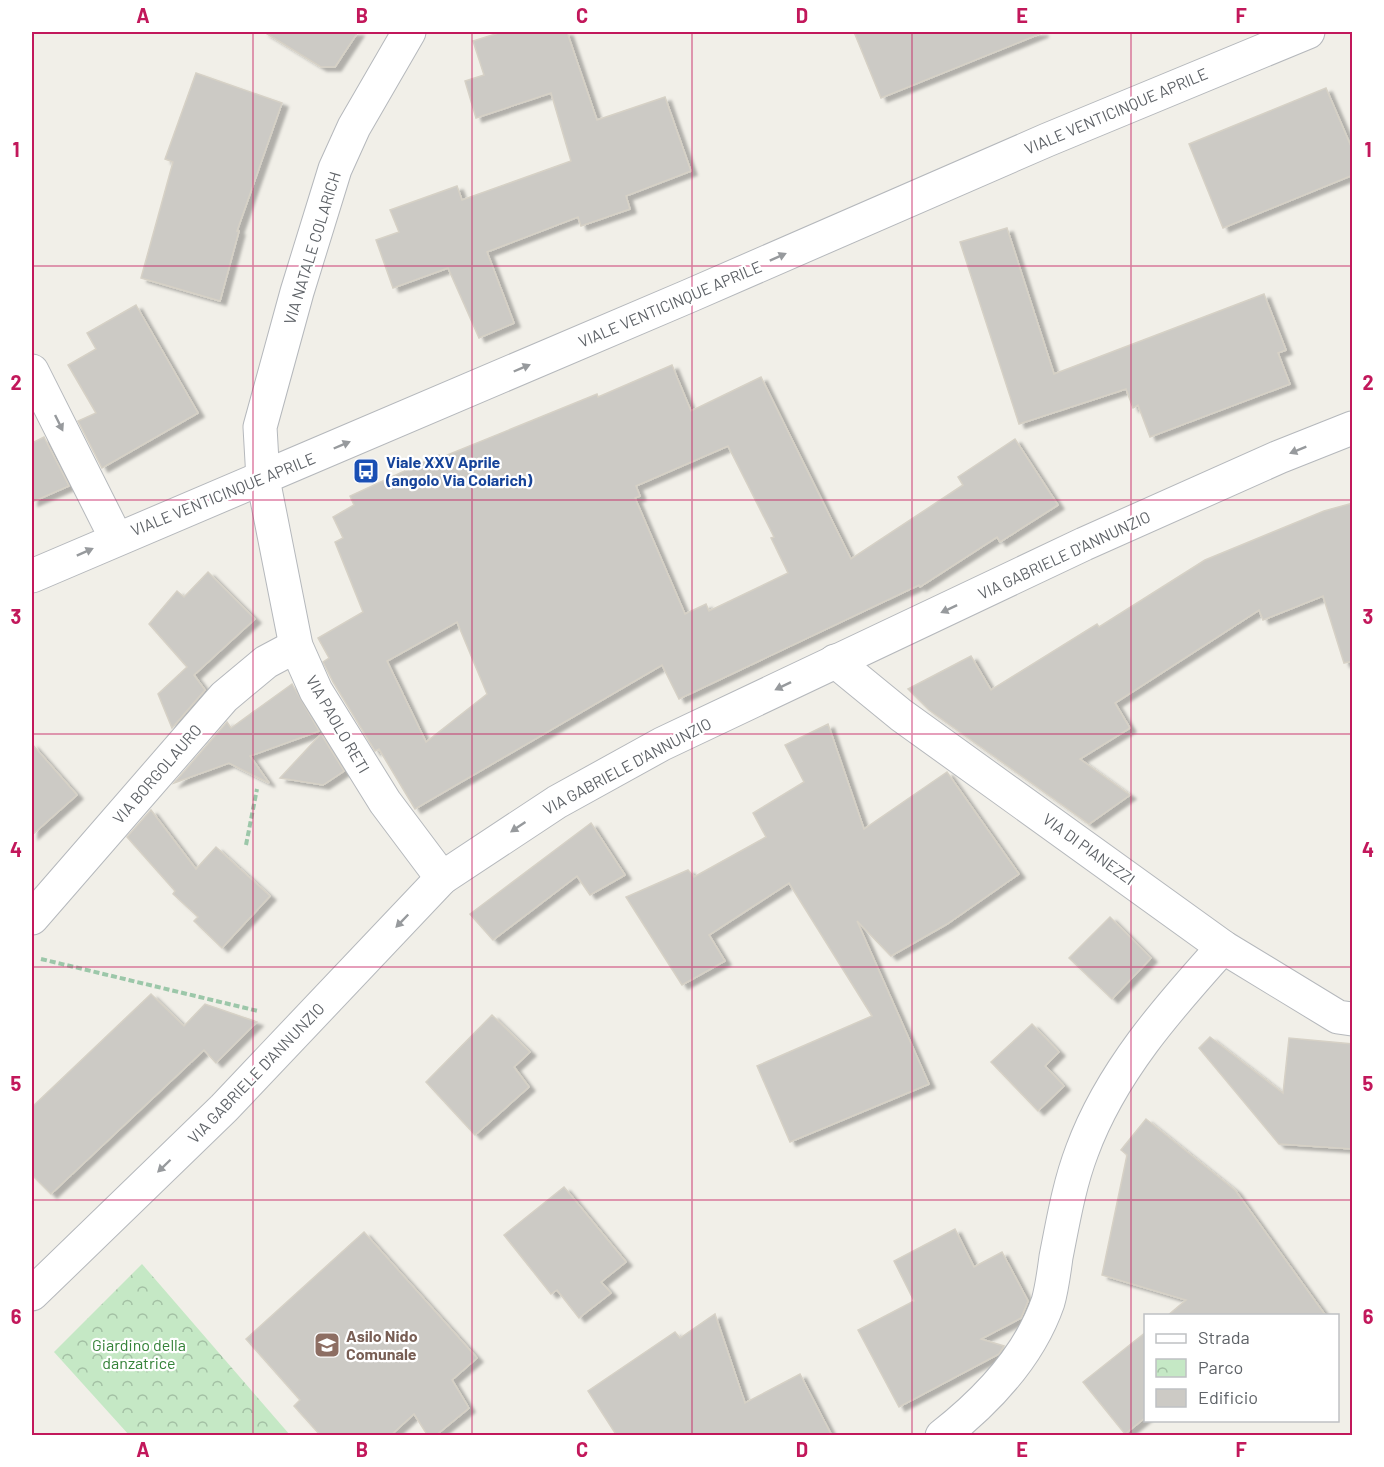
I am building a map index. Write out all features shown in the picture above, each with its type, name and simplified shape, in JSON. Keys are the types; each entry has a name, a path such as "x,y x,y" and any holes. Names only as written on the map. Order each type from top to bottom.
{"street":[{"name":"VIA NATALE COLARICH","path":"263,479 260,427 297,292 335,169 354,127 409,32"},
{"name":"VIALE VENTICINQUE APRILE","path":"32,576 116,538 263,479 1047,140 1308,32"},
{"path":"32,371 116,538"},
{"name":"VIA GABRIELE D'ANNUNZIO","path":"32,1294 224,1108 442,878 557,802 662,744 1095,539 1279,457 1353,428"},
{"name":"VIA PAOLO RETI","path":"263,479 296,646 316,691 385,802 442,878"},
{"name":"VIA BORGOLAURO","path":"32,918 224,697 266,662 296,646"},
{"name":"VIA DI PIANEZZI","path":"836,661 901,715 1223,947 1338,1017 1353,1019"},
{"path":"942,1436 1002,1381 1029,1345 1048,1300 1065,1213 1087,1141 1115,1083 1158,1019 1223,947"}],"path":[{"path":"246,845 257,789"},
{"path":"32,956 264,1012"}],"green space":[{"name":"Giardino della danzatrice","path":"142,1264 290,1435 129,1435 54,1352"}],"building":[{"path":"264,32 358,32 335,67 321,67"},
{"path":"502,32 567,32 597,120 665,97 691,171 626,196 630,209 581,226 578,217 487,252 514,323 479,338 448,268 393,288 376,240 399,232 390,210 457,186 462,200 571,161 551,93 476,118 465,81 484,75 473,41"},
{"path":"854,32 1042,32 1042,33 881,98"},
{"path":"196,73 282,103 237,231 239,231 220,301 141,278 173,162 165,159"},
{"path":"1326,88 1353,151 1353,175 1223,228 1189,144"},
{"path":"1007,228 1054,374 1264,294 1286,350 1278,353 1290,384 1150,437 1138,405 1133,408 1126,389 1019,424 960,242"},
{"path":"136,305 198,413 102,468 78,421 96,413 68,365 96,349 87,333"},
{"path":"672,365 691,411 761,377 851,559 963,485 958,477 1015,439 1058,505 1000,542 997,537 920,587 919,585 679,699 662,665 415,809 379,749 375,751 323,662 329,658 318,638 363,612 335,542 343,538 333,517 354,505 350,496 439,455 440,458 597,394 598,397","holes":["728,446 774,537 771,538 788,573 709,611 706,604 685,614 635,498 640,496 636,486","457,622 487,694 426,742 387,661"]},
{"path":"44,437 69,486 32,502 32,443"},
{"path":"1353,503 1353,661 1344,663 1323,596 1263,620 1259,610 1115,703 1130,728 1080,759 1130,795 1089,824 929,710 908,689 971,656 991,690 1097,624 1099,627 1205,560 1324,511"},
{"path":"208,572 255,619 194,675 205,690 172,728 158,694 187,667 149,624 177,591 184,597"},
{"path":"292,684 319,731 250,756 269,783 229,763 174,783 227,722 231,728"},
{"path":"828,724 864,829 947,772 1019,874 947,924 891,956 857,921 929,1084 790,1142 757,1066 872,1016 789,883 709,935 725,961 682,985 626,897 688,870 694,877 766,837 753,813 804,782 785,745"},
{"path":"321,734 344,771 323,785 280,778"},
{"path":"32,744 77,795 32,835"},
{"path":"151,810 196,869 216,847 270,896 222,948 194,921 198,917 173,894 175,891 127,837"},
{"path":"591,823 625,875 590,895 577,876 493,940 470,914"},
{"path":"1110,917 1151,958 1112,999 1069,958"},
{"path":"151,994 184,1026 205,1004 257,1022 216,1063 204,1050 51,1194 32,1175 32,1107"},
{"path":"492,1015 530,1052 514,1067 529,1087 475,1135 426,1082"},
{"path":"1032,1024 1059,1052 1045,1066 1064,1086 1038,1111 991,1062"},
{"path":"1210,1037 1283,1093 1289,1038 1353,1044 1353,1149 1279,1144 1199,1048"},
{"path":"1146,1119 1235,1190 1325,1314 1169,1314 1186,1300 1102,1275 1127,1155 1121,1150"},
{"path":"564,1187 626,1262 601,1282 611,1293 579,1318 557,1290 551,1294 504,1235"},
{"path":"955,1229 974,1267 1002,1252 1028,1301 1021,1318 981,1339 1004,1346 999,1354 899,1407 858,1330 914,1301 894,1261"},
{"path":"364,1232 477,1358 452,1380 469,1408 435,1436 428,1436 414,1414 390,1436 321,1436 294,1406 300,1400 246,1339"},
{"path":"715,1314 745,1403 800,1374 832,1436 617,1436 588,1391 675,1332 680,1338"},
{"path":"1144,1334 1144,1419 1125,1434 1083,1382"}],"place":[{"name":"Viale XXV Aprile (angolo Via Colarich)","path":"366,471"},
{"name":"Asilo Nido Comunale","path":"327,1345"}]}
